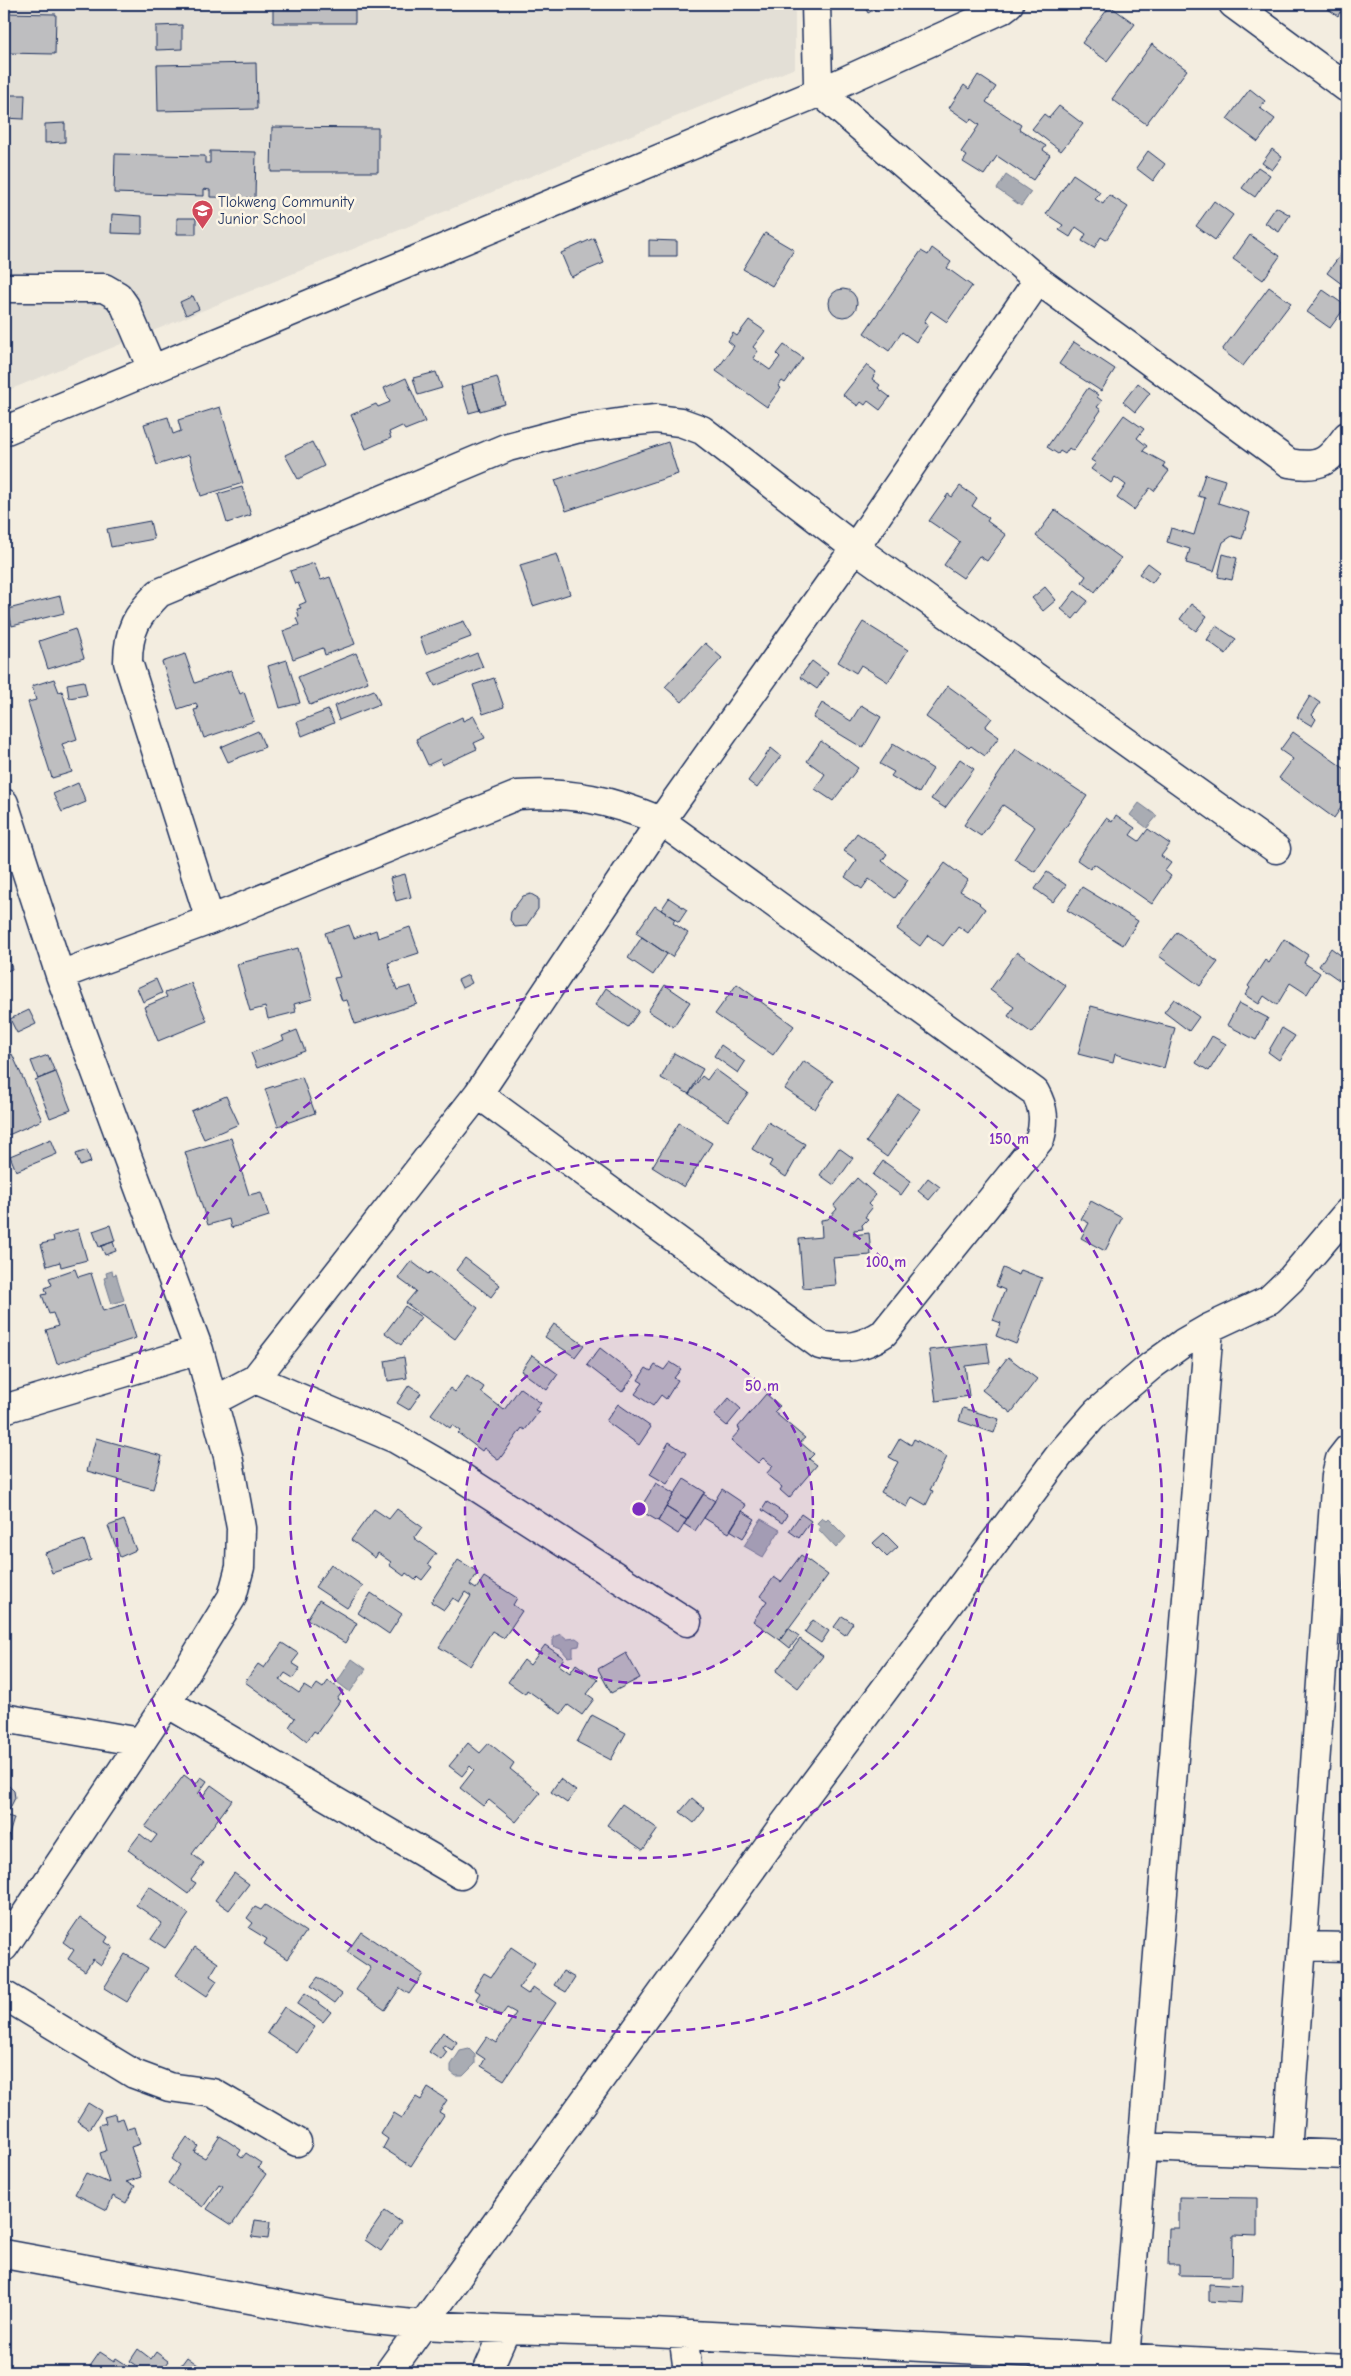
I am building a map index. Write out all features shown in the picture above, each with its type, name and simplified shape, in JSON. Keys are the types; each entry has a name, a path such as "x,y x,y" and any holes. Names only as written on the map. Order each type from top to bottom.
{"street":[{"path":"816,4 818,83 820,92 1038,280 1289,463 1316,465 1327,461 1347,436"},
{"path":"1234,4 1347,88"},
{"path":"4,431 820,92 1004,6"},
{"path":"213,1401 255,1379 478,1094 661,821 855,548 1038,280"},
{"path":"4,288 104,288 118,296 125,306 152,369"},
{"path":"210,920 128,662 128,644 142,610 159,593 508,447 576,429 656,419 680,422 702,430 855,548 1276,849"},
{"path":"60,975 210,920 518,795 545,793 571,795 622,805 661,821 1035,1092 1044,1114 1040,1139 884,1333 871,1342 853,1348 836,1348 820,1345 478,1094"},
{"path":"4,802 60,975 198,1350 228,1456 241,1528 240,1567 232,1597 167,1703 4,1947"},
{"path":"389,2372 773,1839 1061,1453 1097,1412 1182,1343 1269,1300 1291,1278 1347,1213"},
{"path":"1125,2359 1209,1328"},
{"path":"4,1410 198,1350"},
{"path":"255,1379 396,1439 455,1473 687,1622"},
{"path":"1287,2152 1336,1475 1340,1459 1347,1450"},
{"path":"167,1703 461,1874"},
{"path":"4,1718 140,1742"},
{"path":"1303,1946 1347,1947"},
{"path":"4,1995 134,2074 168,2087 213,2093 297,2142"},
{"path":"1143,2147 1347,2155"},
{"path":"4,2254 348,2317 422,2325 683,2334 1125,2359 1347,2369"},
{"path":"487,2372 506,2329"},
{"path":"683,2334 688,2372"}],"shaded area":[{"name":"Tlokweng Community Junior School","path":"4,4 795,4 795,68 4,392"},
{"path":"1006,175 1031,192 1021,206 997,189"},
{"path":"1139,803 1157,816 1147,828 1130,815"},
{"path":"112,1271 113,1275 116,1274 124,1300 112,1304 104,1278 107,1277 106,1273"},
{"path":"822,1518 826,1521 828,1519 846,1537 836,1548 818,1529 820,1527 817,1523"},
{"path":"761,1519 780,1530 763,1557 744,1546"},
{"path":"561,1634 567,1639 576,1638 580,1641 579,1646 573,1647 573,1656 568,1657 561,1649 553,1646 553,1637"},
{"path":"352,1659 366,1669 350,1692 337,1682"},
{"path":"469,2049 475,2055 475,2064 463,2076 456,2076 451,2072 451,2065 460,2051"}],"building":[{"path":"273,4 355,4 355,23 273,23"},
{"path":"863,4 884,4 868,13"},
{"path":"1321,4 1347,4 1347,15 1346,17 1340,12 1338,16"},
{"path":"1110,6 1135,24 1107,61 1082,43"},
{"path":"4,13 56,14 55,54 4,53"},
{"path":"182,25 182,49 156,50 156,26"},
{"path":"1152,44 1187,70 1146,124 1112,99"},
{"path":"256,63 257,109 158,111 157,65"},
{"path":"978,75 996,87 986,102 1021,125 1019,129 1046,146 1043,150 1050,155 1033,180 997,156 984,175 963,162 967,156 961,152 979,125 971,119 969,122 949,108 964,85 969,89"},
{"path":"1250,89 1265,101 1260,108 1275,119 1258,142 1227,119"},
{"path":"4,95 25,95 24,119 4,118"},
{"path":"1059,106 1083,124 1061,151 1032,129 1044,114 1049,118"},
{"path":"65,123 65,142 45,143 45,124"},
{"path":"272,127 378,128 378,172 271,172"},
{"path":"1272,149 1282,157 1272,170 1262,163"},
{"path":"210,151 256,152 255,198 210,197 210,190 204,189 204,196 114,193 115,154 205,156 205,163 210,163"},
{"path":"1148,151 1165,164 1153,181 1136,168"},
{"path":"1258,167 1270,175 1255,197 1242,188"},
{"path":"1073,174 1100,192 1095,199 1103,204 1109,195 1128,207 1106,240 1101,237 1094,248 1082,241 1086,234 1076,227 1070,237 1059,230 1063,225 1046,214"},
{"path":"1214,201 1233,215 1215,240 1196,226"},
{"path":"1276,207 1290,215 1279,232 1265,223"},
{"path":"112,214 142,216 142,234 111,233"},
{"path":"177,218 196,218 196,234 177,234"},
{"path":"765,233 794,250 772,286 743,269"},
{"path":"1250,235 1280,256 1263,280 1233,259"},
{"path":"594,238 604,263 571,277 561,253"},
{"path":"649,240 677,241 677,256 649,256"},
{"path":"1347,246 1347,288 1327,273"},
{"path":"932,248 951,262 947,268 972,286 947,322 931,311 924,322 928,325 916,342 902,332 889,351 864,333 921,251 928,255"},
{"path":"1269,287 1291,303 1243,366 1222,350"},
{"path":"843,289 853,293 857,303 853,313 843,317 833,313 829,303 833,293"},
{"path":"1323,290 1346,306 1330,328 1307,312"},
{"path":"193,296 199,309 186,315 180,302"},
{"path":"749,320 765,331 753,347 758,351 753,358 770,370 780,357 777,354 784,345 803,358 785,383 782,381 778,386 781,388 767,407 716,371 734,346 728,341 733,333 737,336"},
{"path":"1074,342 1115,369 1101,391 1059,364"},
{"path":"867,365 876,372 872,379 880,385 878,388 890,397 880,410 868,401 865,405 861,402 858,406 843,395"},
{"path":"436,372 442,388 418,395 413,378"},
{"path":"497,377 505,404 480,411 472,384"},
{"path":"406,378 425,422 405,430 402,426 389,432 391,438 366,449 351,415 376,404 378,407 390,402 384,388"},
{"path":"1138,383 1150,393 1135,412 1123,402"},
{"path":"472,384 480,410 469,413 461,387"},
{"path":"1088,388 1098,395 1097,397 1102,401 1097,407 1101,410 1073,451 1069,448 1065,454 1060,451 1058,454 1047,447"},
{"path":"220,407 243,483 201,496 189,455 157,465 144,424 168,417 173,434 181,431 178,420"},
{"path":"1124,415 1144,429 1137,438 1147,446 1143,451 1165,463 1163,466 1169,471 1154,491 1150,488 1134,510 1117,498 1126,485 1115,477 1111,483 1091,469 1096,463 1091,460"},
{"path":"312,442 324,466 298,479 285,455"},
{"path":"668,442 678,474 566,511 555,480"},
{"path":"1205,474 1225,480 1218,503 1250,513 1242,539 1232,536 1223,542 1214,571 1186,563 1190,549 1167,542 1171,528 1194,535 1205,498 1198,496"},
{"path":"960,486 977,498 972,506 989,518 987,521 1006,535 987,561 979,556 963,578 944,565 960,542 929,521 948,494 952,497"},
{"path":"242,487 251,515 227,523 218,494"},
{"path":"1055,510 1121,558 1095,592 1082,582 1086,576 1036,536"},
{"path":"150,521 154,539 111,547 107,529"},
{"path":"557,554 570,594 533,606 520,565"},
{"path":"1223,554 1237,558 1232,580 1218,577"},
{"path":"314,563 321,580 330,577 355,644 325,655 323,648 293,659 283,631 299,625 296,618 299,617 297,609 301,608 299,605 306,602 298,583 295,584 290,571"},
{"path":"1148,563 1160,572 1152,583 1139,574"},
{"path":"1045,587 1056,600 1043,611 1032,598"},
{"path":"1075,591 1088,601 1073,619 1061,609"},
{"path":"60,596 64,613 12,626 8,609"},
{"path":"1191,604 1207,616 1196,631 1180,619"},
{"path":"464,621 471,637 426,654 420,637"},
{"path":"863,622 908,650 888,682 861,665 856,673 838,662"},
{"path":"1216,626 1236,639 1226,654 1207,640"},
{"path":"75,629 84,658 48,669 39,641"},
{"path":"705,643 722,658 682,702 665,687"},
{"path":"356,653 368,682 310,705 298,677"},
{"path":"477,653 483,667 435,686 429,673"},
{"path":"185,654 195,683 231,670 240,694 244,692 254,721 204,738 194,710 198,709 196,703 178,709 162,662"},
{"path":"287,660 300,703 280,708 268,666"},
{"path":"812,661 828,673 817,689 800,677"},
{"path":"494,678 504,707 483,714 473,685"},
{"path":"54,679 59,692 62,691 77,739 62,744 72,772 52,778 28,702 36,700 32,686"},
{"path":"84,681 87,695 69,698 67,684"},
{"path":"948,686 992,718 985,727 999,737 985,756 971,746 969,748 926,717"},
{"path":"374,690 380,704 339,720 334,706"},
{"path":"1310,696 1320,703 1312,715 1316,719 1312,726 1297,717"},
{"path":"822,703 851,721 861,705 881,717 863,748 813,718"},
{"path":"328,710 334,723 302,736 297,722"},
{"path":"474,716 485,738 474,743 477,749 442,765 440,759 428,765 416,739 462,717 463,721"},
{"path":"258,731 265,747 228,762 221,747"},
{"path":"1293,732 1345,769 1347,765 1347,799 1334,818 1279,778 1293,759 1280,750"},
{"path":"821,741 858,768 833,801 815,789 825,774 807,761"},
{"path":"893,744 933,769 919,793 891,776 894,772 880,764"},
{"path":"771,748 781,756 757,788 748,781"},
{"path":"1016,749 1087,796 1035,872 1014,859 1035,827 1003,805 981,836 964,825"},
{"path":"960,759 974,769 945,808 931,799"},
{"path":"78,783 86,802 62,812 53,794"},
{"path":"1116,815 1135,828 1130,835 1139,841 1148,829 1170,844 1161,856 1171,863 1165,871 1171,876 1152,904 1094,864 1090,869 1077,860 1106,818 1112,822"},
{"path":"857,833 887,854 882,861 908,880 895,898 869,879 862,889 845,877 857,860 844,851"},
{"path":"945,863 968,880 960,891 980,903 985,909 968,933 958,926 943,946 928,935 920,946 897,929"},
{"path":"1047,872 1066,885 1053,902 1035,889"},
{"path":"405,874 411,897 396,901 390,878"},
{"path":"1082,887 1138,921 1123,945 1067,910"},
{"path":"531,894 538,898 538,909 526,926 515,927 510,920 511,912 523,896"},
{"path":"669,898 687,910 679,922 661,910"},
{"path":"655,906 675,919 673,923 688,933 672,957 636,933"},
{"path":"349,925 354,938 376,930 378,938 410,927 419,953 388,963 397,990 411,986 417,1004 355,1024 347,1000 342,1001 334,978 340,977 325,933"},
{"path":"1177,932 1218,962 1200,986 1159,956"},
{"path":"642,937 667,954 653,975 628,958"},
{"path":"1284,939 1308,955 1304,963 1320,973 1307,994 1290,983 1277,1005 1264,996 1259,1004 1245,995 1250,988 1248,986 1265,960 1269,963"},
{"path":"4,942 12,969 4,972"},
{"path":"298,948 312,999 294,1004 296,1012 268,1019 265,1007 250,1011 237,964"},
{"path":"1331,948 1347,960 1347,969 1339,980 1319,966"},
{"path":"1017,952 1066,986 1032,1033 1008,1016 1014,1007 990,990"},
{"path":"468,975 472,983 462,988 458,980"},
{"path":"156,979 162,993 143,1002 137,988"},
{"path":"191,983 207,1021 158,1041 144,1007 167,997 165,993"},
{"path":"737,984 794,1026 773,1055 715,1014"},
{"path":"665,985 690,1002 673,1027 648,1011"},
{"path":"606,988 639,1011 628,1027 595,1005"},
{"path":"1174,999 1199,1017 1189,1031 1164,1012"},
{"path":"1239,1003 1268,1018 1256,1040 1227,1025"},
{"path":"1091,1006 1175,1028 1164,1068 1115,1054 1113,1063 1078,1054"},
{"path":"29,1010 36,1024 17,1033 10,1019"},
{"path":"1282,1028 1295,1036 1279,1060 1268,1052"},
{"path":"297,1030 305,1051 257,1068 251,1053 284,1040 282,1036"},
{"path":"1212,1036 1226,1044 1209,1071 1196,1063"},
{"path":"721,1045 745,1062 738,1073 714,1056"},
{"path":"674,1053 703,1069 689,1094 661,1078"},
{"path":"12,1054 42,1120 4,1137 4,1058"},
{"path":"48,1055 55,1072 38,1079 31,1061"},
{"path":"804,1061 833,1081 815,1109 785,1089"},
{"path":"715,1069 748,1093 728,1121 689,1094 702,1076 707,1080"},
{"path":"56,1072 71,1110 50,1118 35,1080"},
{"path":"302,1077 315,1113 278,1126 265,1089"},
{"path":"899,1095 920,1109 887,1157 866,1142"},
{"path":"226,1096 239,1124 204,1139 191,1111"},
{"path":"768,1122 805,1144 786,1177 769,1166 772,1161 752,1149"},
{"path":"679,1123 712,1143 684,1187 652,1167"},
{"path":"231,1138 249,1195 261,1192 269,1216 231,1228 229,1219 208,1225 185,1152"},
{"path":"51,1139 57,1154 16,1171 10,1156"},
{"path":"839,1148 853,1158 834,1185 820,1175"},
{"path":"87,1150 91,1162 80,1166 76,1154"},
{"path":"883,1161 911,1181 901,1195 873,1175"},
{"path":"857,1178 876,1195 868,1204 872,1208 865,1217 868,1219 862,1225 863,1229 854,1230 854,1235 869,1233 871,1255 833,1258 836,1285 803,1288 799,1239 822,1237 821,1220 828,1219 837,1209 834,1205"},
{"path":"928,1178 940,1187 929,1200 918,1191"},
{"path":"1091,1201 1122,1218 1105,1251 1081,1238 1089,1223 1081,1219"},
{"path":"110,1225 115,1241 99,1247 93,1231"},
{"path":"78,1229 87,1260 61,1267 60,1262 47,1266 41,1244 54,1241 53,1236"},
{"path":"113,1242 116,1251 105,1255 101,1246"},
{"path":"465,1258 500,1285 491,1297 456,1270"},
{"path":"411,1261 428,1274 430,1272 478,1308 455,1339 406,1303 416,1291 398,1278"},
{"path":"1003,1268 1019,1275 1021,1270 1042,1278 1016,1344 996,1336 1001,1323 993,1320 1005,1290 996,1286"},
{"path":"75,1269 78,1277 91,1273 103,1311 125,1304 136,1338 57,1364 46,1330 58,1326 53,1313 49,1314 42,1295 47,1294 45,1288 52,1285 49,1278"},
{"path":"405,1306 421,1317 401,1345 385,1333"},
{"path":"554,1324 584,1345 575,1357 545,1337"},
{"path":"987,1343 990,1363 965,1366 969,1396 936,1401 929,1350"},
{"path":"600,1348 635,1375 622,1392 587,1365"},
{"path":"532,1355 558,1374 547,1390 521,1371"},
{"path":"404,1357 407,1378 388,1381 385,1361"},
{"path":"1008,1357 1037,1379 1011,1413 982,1390"},
{"path":"670,1362 681,1369 674,1378 678,1380 666,1399 661,1395 653,1406 635,1394 643,1383 638,1380 646,1368 651,1371 655,1365 664,1370"},
{"path":"467,1375 484,1387 481,1392 504,1410 520,1388 541,1403 535,1410 539,1412 525,1430 522,1428 499,1460 484,1448 482,1451 458,1433 460,1431 452,1425 450,1428 431,1414 450,1388 455,1392"},
{"path":"409,1385 421,1393 409,1410 397,1403"},
{"path":"766,1394 780,1406 774,1412 805,1438 800,1442 814,1454 809,1459 817,1465 789,1498 780,1490 782,1487 766,1474 773,1466 763,1458 758,1463 731,1440 740,1430 738,1427"},
{"path":"729,1398 741,1409 727,1426 714,1415"},
{"path":"618,1404 651,1427 639,1445 606,1421"},
{"path":"963,1408 999,1419 994,1433 959,1421"},
{"path":"96,1438 162,1456 153,1489 87,1471"},
{"path":"900,1438 911,1445 914,1439 947,1457 930,1490 933,1491 926,1505 912,1497 907,1507 881,1492 898,1462 889,1457"},
{"path":"669,1442 686,1453 667,1484 650,1474"},
{"path":"684,1479 705,1492 687,1520 666,1507"},
{"path":"656,1483 674,1494 658,1521 639,1510"},
{"path":"722,1489 746,1505 729,1533 704,1518"},
{"path":"703,1494 715,1501 695,1531 684,1524"},
{"path":"767,1502 787,1515 782,1523 762,1510"},
{"path":"666,1507 687,1520 678,1534 658,1521"},
{"path":"374,1509 389,1519 397,1509 422,1527 414,1538 436,1553 428,1564 432,1567 422,1580 418,1577 415,1580 406,1573 404,1576 389,1565 391,1562 378,1553 375,1558 351,1540"},
{"path":"742,1511 755,1519 743,1538 730,1530"},
{"path":"801,1514 811,1521 799,1538 789,1531"},
{"path":"124,1520 136,1550 120,1557 108,1526"},
{"path":"884,1533 898,1547 887,1557 873,1543"},
{"path":"84,1540 91,1560 52,1573 45,1553"},
{"path":"801,1555 828,1575 780,1640 753,1621 767,1601 760,1596 774,1577 781,1582"},
{"path":"458,1560 478,1572 470,1585 476,1589 484,1577 517,1598 513,1605 522,1611 504,1638 492,1631 470,1666 439,1647 471,1596 465,1592 459,1602 453,1598 444,1610 431,1602"},
{"path":"331,1564 363,1586 347,1608 315,1587"},
{"path":"371,1593 402,1614 389,1634 358,1613"},
{"path":"319,1600 357,1623 345,1643 307,1619"},
{"path":"842,1616 853,1623 845,1635 834,1627"},
{"path":"813,1620 829,1631 821,1643 805,1632"},
{"path":"788,1628 799,1636 790,1648 780,1640"},
{"path":"800,1639 823,1656 798,1688 776,1671"},
{"path":"282,1643 299,1654 292,1663 300,1668 293,1678 285,1673 280,1680 299,1693 304,1686 312,1691 317,1684 323,1688 328,1681 343,1691 337,1699 340,1701 317,1733 314,1731 307,1741 289,1727 295,1718 245,1682 258,1664 264,1668"},
{"path":"545,1645 564,1658 559,1665 570,1673 576,1664 598,1680 587,1694 594,1699 582,1715 568,1705 561,1714 527,1690 525,1694 508,1682 524,1660 530,1665"},
{"path":"626,1653 640,1678 611,1693 598,1669"},
{"path":"592,1715 626,1733 611,1760 577,1742"},
{"path":"468,1743 480,1753 489,1743 514,1763 510,1769 540,1793 516,1822 489,1800 483,1806 460,1788 474,1770 470,1766 462,1776 449,1766"},
{"path":"184,1775 196,1784 201,1777 207,1781 198,1794 202,1797 211,1785 232,1800 192,1854 204,1863 191,1880 196,1883 188,1894 128,1850 140,1834 151,1843 157,1835 145,1827"},
{"path":"560,1779 576,1791 567,1803 551,1792"},
{"path":"4,1781 14,1791 15,1798 9,1810 4,1809"},
{"path":"692,1798 705,1809 694,1823 680,1812"},
{"path":"622,1804 658,1829 643,1850 607,1825"},
{"path":"4,1815 14,1818 4,1852"},
{"path":"234,1873 249,1884 229,1910 215,1900"},
{"path":"149,1886 189,1914 165,1948 151,1939 162,1923 136,1905"},
{"path":"265,1905 306,1932 287,1959 264,1944 267,1939 249,1928 253,1923 247,1918 255,1907 261,1910"},
{"path":"80,1917 108,1937 105,1942 113,1947 101,1965 93,1959 85,1971 68,1959 74,1950 63,1942"},
{"path":"361,1932 423,1974 409,1994 400,1988 385,2010 356,1990 371,1968 347,1952"},
{"path":"195,1947 218,1963 210,1976 217,1981 207,1996 176,1975"},
{"path":"511,1947 535,1963 519,1988 528,1994 533,1987 556,2003 504,2080 481,2066 485,2059 476,2053 487,2037 496,2043 516,2013 507,2008 501,2016 476,1999 480,1993 474,1989 484,1973 491,1977"},
{"path":"125,1954 148,1968 127,2002 104,1988"},
{"path":"563,1971 575,1978 566,1992 554,1985"},
{"path":"318,1977 342,1994 335,2003 311,1986"},
{"path":"305,1993 331,2012 323,2022 297,2004"},
{"path":"284,2007 315,2027 297,2053 267,2033"},
{"path":"443,2032 457,2042 452,2050 444,2045 442,2048 447,2052 441,2060 429,2052"},
{"path":"428,2088 447,2100 439,2112 444,2115 411,2166 383,2148 388,2139 381,2134 394,2113 402,2118 416,2097 421,2100"},
{"path":"88,2103 101,2111 90,2129 77,2121"},
{"path":"115,2114 116,2120 123,2118 127,2129 135,2127 140,2144 131,2147 141,2177 126,2182 135,2186 126,2203 113,2196 107,2210 75,2194 86,2173 109,2183 100,2153 106,2151 99,2125 106,2123 104,2117"},
{"path":"220,2136 241,2150 238,2155 242,2158 246,2153 261,2163 258,2168 266,2174 232,2225 207,2209 223,2186 219,2184 203,2207 168,2183 180,2165 172,2159 187,2137 198,2146 194,2152 205,2158"},
{"path":"1179,2197 1257,2198 1257,2236 1233,2235 1232,2276 1179,2275 1179,2265 1168,2265 1169,2228 1179,2228"},
{"path":"385,2211 401,2222 381,2251 365,2240"},
{"path":"255,2220 270,2222 268,2239 252,2237"},
{"path":"1209,2284 1242,2286 1241,2303 1209,2301"},
{"path":"138,2349 151,2359 156,2352 168,2361 160,2372 147,2372 130,2361"},
{"path":"100,2352 114,2361 116,2358 133,2369 131,2372 86,2372"},
{"path":"187,2357 206,2371 176,2372"}],"place":[{"name":"Tlokweng Community Junior School","path":"202,230"}]}
